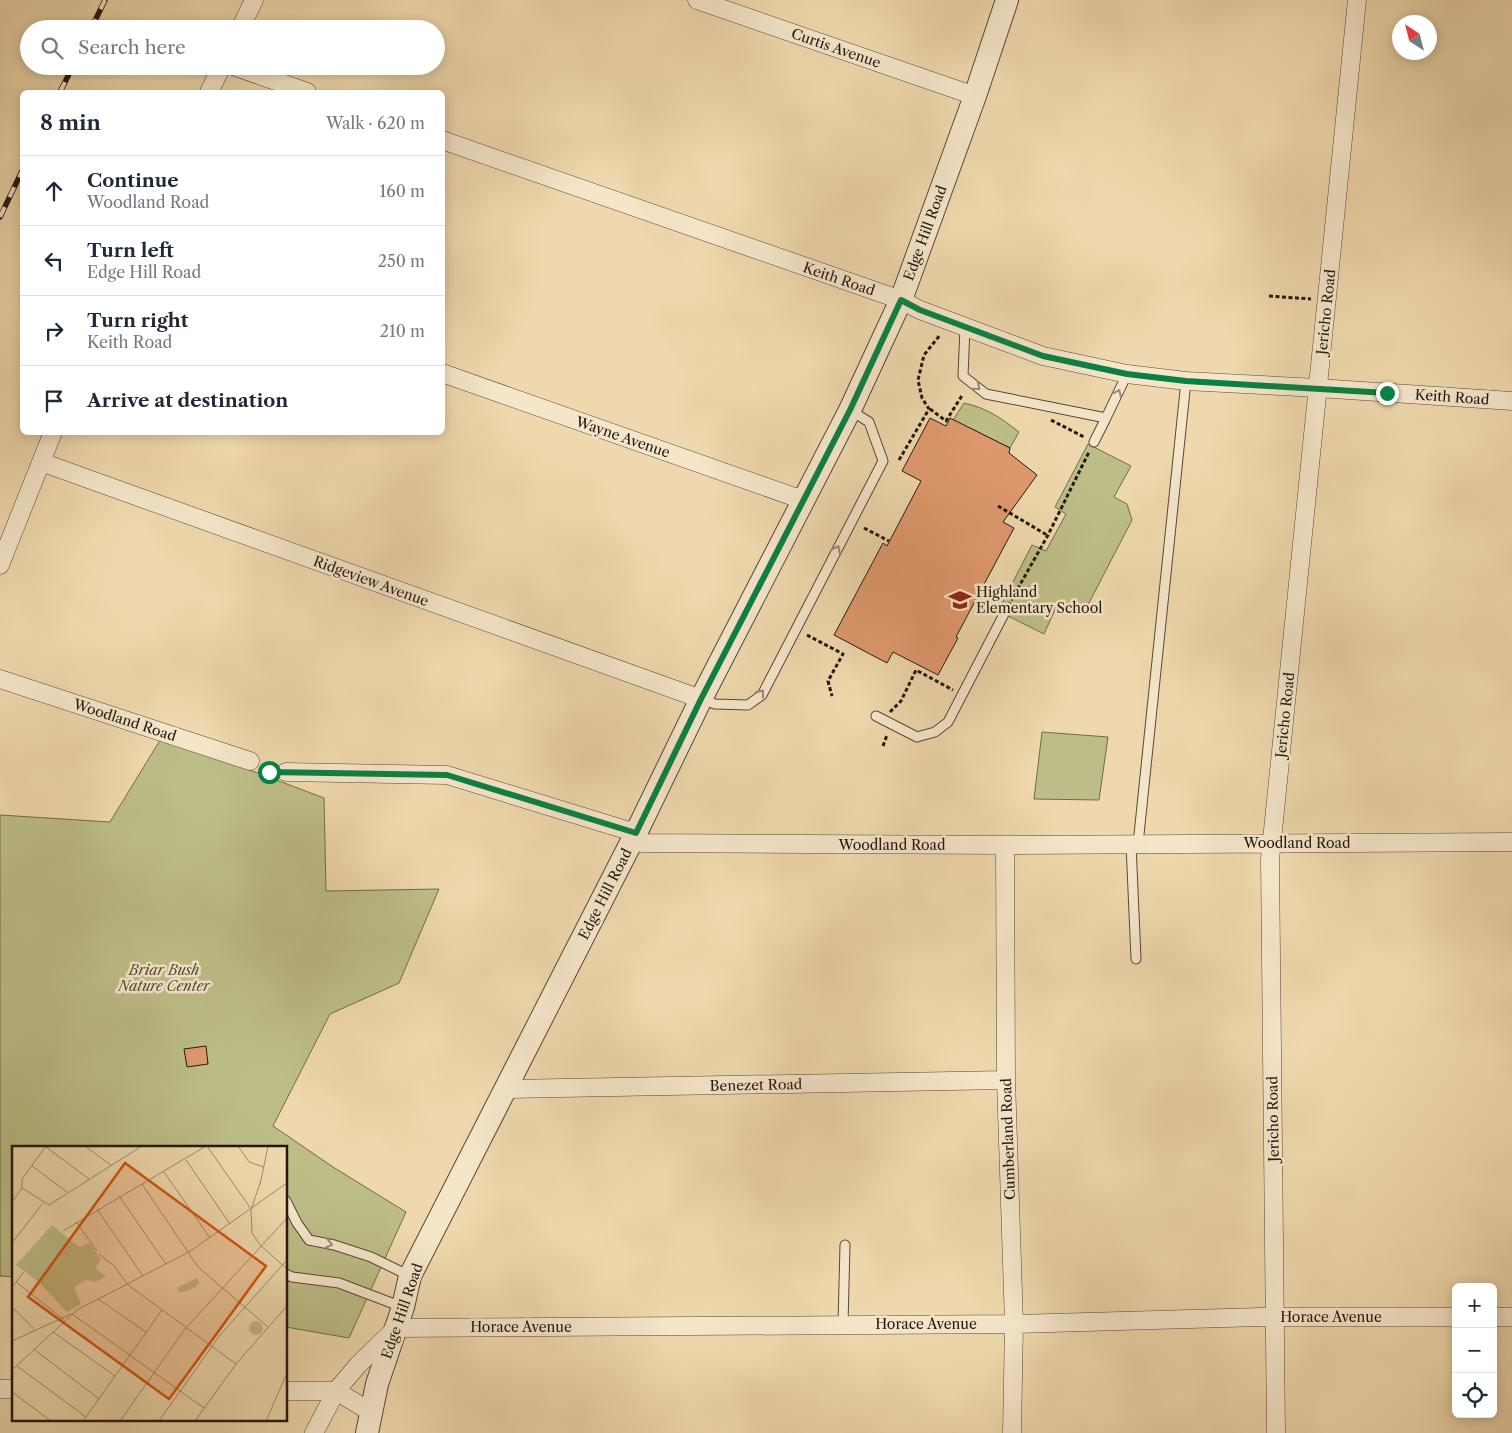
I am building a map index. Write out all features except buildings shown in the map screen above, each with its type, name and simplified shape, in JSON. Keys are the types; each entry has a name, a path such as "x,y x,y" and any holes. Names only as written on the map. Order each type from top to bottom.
{"street":[{"path":"244,20 254,0"},
{"name":"Curtis Avenue","path":"697,0 975,96"},
{"name":"Edge Hill Road","path":"369,1423 377,1384 399,1318 410,1276 636,833 701,699 850,410 901,300 975,96 1007,0"},
{"name":"Jericho Road","path":"1276,1433 1270,860 1357,0"},
{"path":"210,90 218,75"},
{"path":"259,75 301,90"},
{"name":"Keith Road","path":"445,141 901,300 920,310 1043,356 1127,374 1186,381 1512,401"},
{"name":"Wayne Avenue","path":"445,374 803,500"},
{"path":"0,565 52,435"},
{"name":"Ridgeview Avenue","path":"41,462 701,699"},
{"name":"Woodland Road","path":"0,679 250,762"},
{"name":"Woodland Road","path":"286,772 447,775 636,833 642,843 1005,845 1512,842"},
{"name":"Cumberland Road","path":"1005,845 1006,1080 1014,1324 1012,1433"},
{"name":"Benezet Road","path":"506,1089 1006,1080"},
{"name":"Horace Avenue","path":"399,1318 843,1324 1014,1324 1275,1317 1452,1317"},
{"path":"1497,1317 1512,1317"},
{"path":"314,1433 336,1391 399,1318"},
{"path":"288,1391 336,1391 369,1423"}],"lane":[{"path":"965,327 963,376 986,394 1106,418"},
{"path":"1094,442 1127,374"},
{"path":"1136,959 1134,844 1186,381"},
{"path":"701,699 715,704 748,705 762,695 870,487 883,461 868,422 850,410"},
{"path":"876,716 917,737 935,732 948,722 1004,614"},
{"path":"288,1206 296,1224 309,1240 334,1245 371,1257 410,1276"},
{"path":"843,1324 845,1245"},
{"path":"288,1275 339,1283 399,1318"}],"path":[{"path":"1269,296 1312,299"},
{"path":"942,332 924,355 918,380 922,398 929,409 946,421 962,394"},
{"path":"899,460 929,409"},
{"path":"1004,614 1048,535 1094,442 1049,419"},
{"path":"998,506 1048,535"},
{"path":"864,528 889,541"},
{"path":"807,635 843,654 828,681 832,696"},
{"path":"889,713 901,701 916,670 962,695"},
{"path":"883,746 889,732"}],"green space":[{"path":"964,403 993,414 1019,432 1010,448 953,420"},
{"path":"1088,444 1131,466 1114,497 1127,504 1132,520 1089,603 1072,608 1059,601 1044,634 998,611 1032,545 1046,551 1066,514 1055,507"},
{"path":"1042,732 1108,737 1099,800 1034,799"},
{"name":"Briar Bush Nature Center","path":"162,737 324,798 326,891 439,889 399,983 330,1014 273,1126 333,1167 406,1212 349,1338 288,1327 288,1146 12,1146 12,1277 0,1276 0,815 110,822"}],"railway":[{"path":"95,20 105,0"},
{"path":"61,90 68,75"},
{"path":"0,217 20,175"}],"place":[{"name":"Highland Elementary School","path":"960,600"}],"route":[{"path":"269,772 447,775 636,833 701,699 850,410 901,300 920,310 1043,356 1127,374 1186,381 1387,393"}]}
